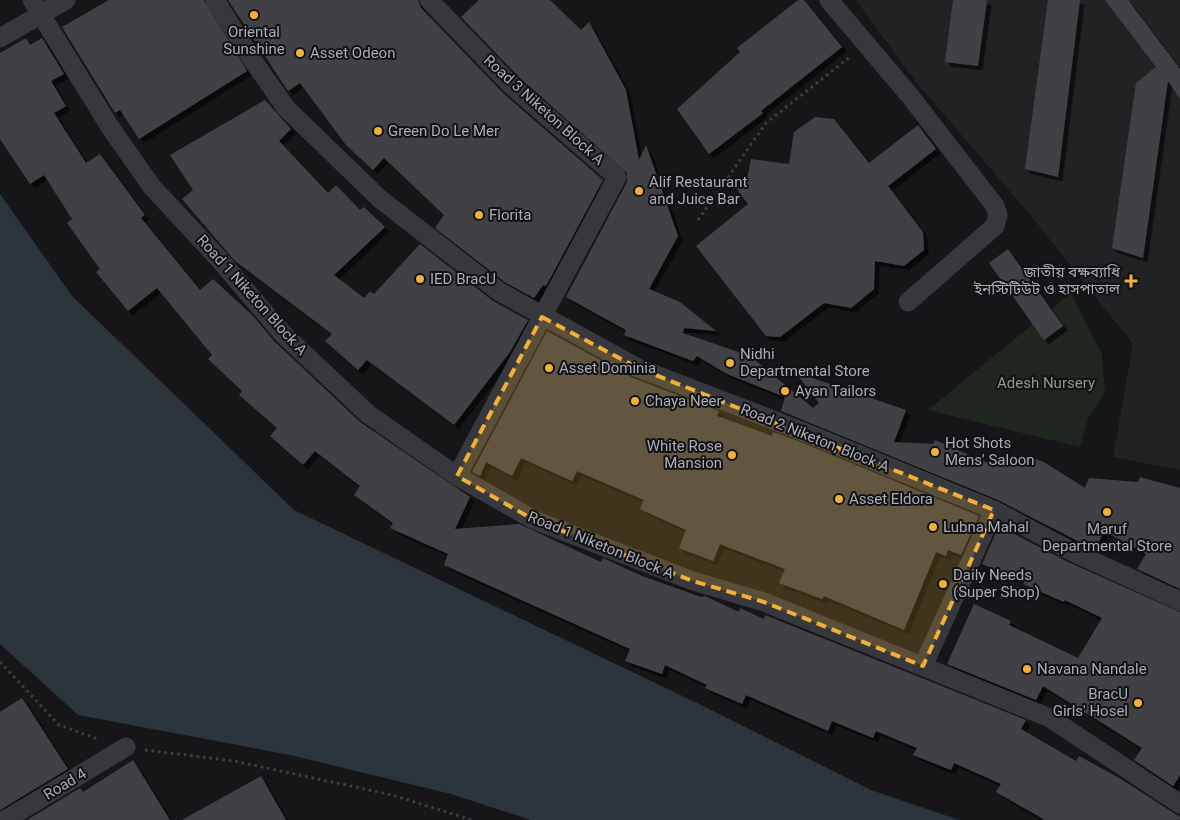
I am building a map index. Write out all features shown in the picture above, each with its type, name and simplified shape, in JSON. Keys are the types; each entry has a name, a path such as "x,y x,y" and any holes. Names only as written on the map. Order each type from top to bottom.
{"street":[{"path":"0,38 36,7 66,0"},
{"name":"Road 2 Niketon, Block A","path":"215,0 251,58 293,115 380,199 500,292 638,368 796,428 994,510 1073,552 1180,601"},
{"name":"Road 3 Niketon Block A","path":"429,0 512,86 617,176 542,316"},
{"path":"829,0 910,96 996,206 998,216 995,226 908,302"},
{"name":"Road 1 Niketon Block A","path":"36,7 110,127 152,187 219,259 282,333 368,414 457,476 534,520 693,581 764,602 1050,718 1180,804"},
{"path":"457,476 542,316"},
{"path":"924,666 994,510"},
{"name":"Road 4","path":"5,820 126,748"}],"path":[{"path":"698,220 766,123 818,80 866,44"},
{"path":"0,662 59,725 84,735 126,748 234,761 392,795 472,820"}],"highlighted area":[{"path":"542,317 638,368 994,510 923,666 764,602 693,581 534,520 457,476"}],"shaded area":[{"name":"জাতীয় বক্ষব্যাধি ইনস্টিটিউট ও হাসপাতাল","path":"856,0 1180,0 1180,470 1113,457 1133,344 1032,217 915,81"},
{"path":"0,194 72,296 294,510 697,703 871,790 959,820 531,820 451,794 290,755 78,715 0,644"}],"green space":[{"name":"Adesh Nursery","path":"1071,293 1102,354 1105,392 1088,419 1080,447 928,410"}],"building":[{"path":"109,0 204,0 247,71 139,139 120,110 115,113 62,27"},
{"path":"228,0 418,0 421,8 504,94 603,180 546,286 543,285 534,298 506,283 435,228 444,215 384,158 373,170 346,145 300,83 288,91"},
{"path":"479,0 550,0 581,30 589,22 626,90 639,160 646,145 678,236 649,289 680,302 716,331 684,328 683,333 750,356 813,408 819,403 795,372 906,410 894,442 933,444 935,440 985,462 1031,457 1044,462 1085,488 1089,478 1138,482 1140,477 1180,488 1180,589 1137,569 1146,554 1104,531 1095,550 998,500 781,411 785,397 727,374 697,356 693,361 624,335 626,330 566,297 627,182 627,173 520,78 461,17"},
{"path":"798,0 804,0 842,47 761,111 763,113 709,154 677,109 740,52 737,48"},
{"path":"953,0 987,0 978,66 945,62"},
{"path":"1048,0 1080,0 1058,177 1025,169"},
{"path":"1105,0 1128,0 1180,69 1180,99 1168,81 1143,258 1112,248 1136,83 1156,67"},
{"path":"26,38 30,45 42,38 64,74 51,81 66,106 54,113 86,163 100,154 145,215 141,218 200,290 213,279 253,316 274,341 360,422 470,497 455,529 519,524 601,562 603,558 642,576 701,597 705,596 739,612 740,608 764,619 765,615 1026,720 1021,729 1076,761 1079,756 1121,779 1180,817 1180,820 1045,820 996,792 1001,784 954,763 951,770 913,755 917,748 876,731 873,738 832,721 828,731 746,695 742,704 705,688 707,685 665,665 662,674 625,661 630,649 444,565 448,554 390,528 393,523 354,495 360,486 315,451 303,465 270,436 277,428 239,395 242,391 208,359 212,355 157,288 128,311 96,272 100,269 67,223 72,219 44,175 30,184 0,139 0,53"},
{"path":"265,100 291,129 279,141 328,193 336,185 360,210 364,207 385,227 334,275 364,298 370,291 374,294 420,244 493,301 528,320 510,352 454,425 367,360 358,370 325,341 332,334 235,261 182,199 193,190 170,155"},
{"path":"815,117 834,119 869,163 918,125 936,149 888,186 923,232 924,250 904,266 875,261 874,289 851,308 824,303 780,337 766,336 696,246 748,204 730,180 747,179 751,159 789,164 794,132"},
{"path":"1008,249 1063,326 1044,340 989,263"},
{"path":"547,331 633,378 719,411 717,416 772,436 773,432 798,441 979,516 961,555 948,550 946,556 936,552 904,630 824,596 822,599 779,583 785,569 720,544 713,561 679,548 686,530 640,509 644,500 577,471 572,481 521,458 512,476 486,462 480,476 472,472"},
{"path":"999,526 1068,562 1180,612 1180,775 1173,786 1134,760 1142,748 1043,686 1036,700 947,664 974,604 1011,621 1009,625 1078,658 1102,618 982,564"},
{"path":"22,698 68,769 0,810 0,712"},
{"path":"133,760 170,820 27,820 80,788 83,792"},
{"path":"261,776 286,820 182,820"}],"place":[{"name":"Oriental Sunshine","path":"254,15"},
{"name":"Asset Odeon","path":"300,53"},
{"name":"Green Do Le Mer","path":"378,131"},
{"name":"Alif Restaurant and Juice Bar","path":"639,191"},
{"name":"Florita","path":"479,215"},
{"name":"IED BracU","path":"420,279"},
{"name":"জাতীয় বক্ষব্যাধি ইনস্টিটিউট ও হাসপাতাল","path":"1131,281"},
{"name":"Nidhi Departmental Store","path":"730,363"},
{"name":"Asset Dominia","path":"549,368"},
{"name":"Ayan Tailors","path":"785,391"},
{"name":"Chaya Neer","path":"635,401"},
{"name":"Hot Shots Mens' Saloon","path":"935,452"},
{"name":"White Rose Mansion","path":"732,455"},
{"name":"Asset Eldora","path":"839,499"},
{"name":"Maruf Departmental Store","path":"1107,512"},
{"name":"Lubna Mahal","path":"933,527"},
{"name":"Daily Needs (Super Shop)","path":"943,584"},
{"name":"Navana Nandale","path":"1027,669"},
{"name":"BracU Girls' Hosel","path":"1138,703"}]}
